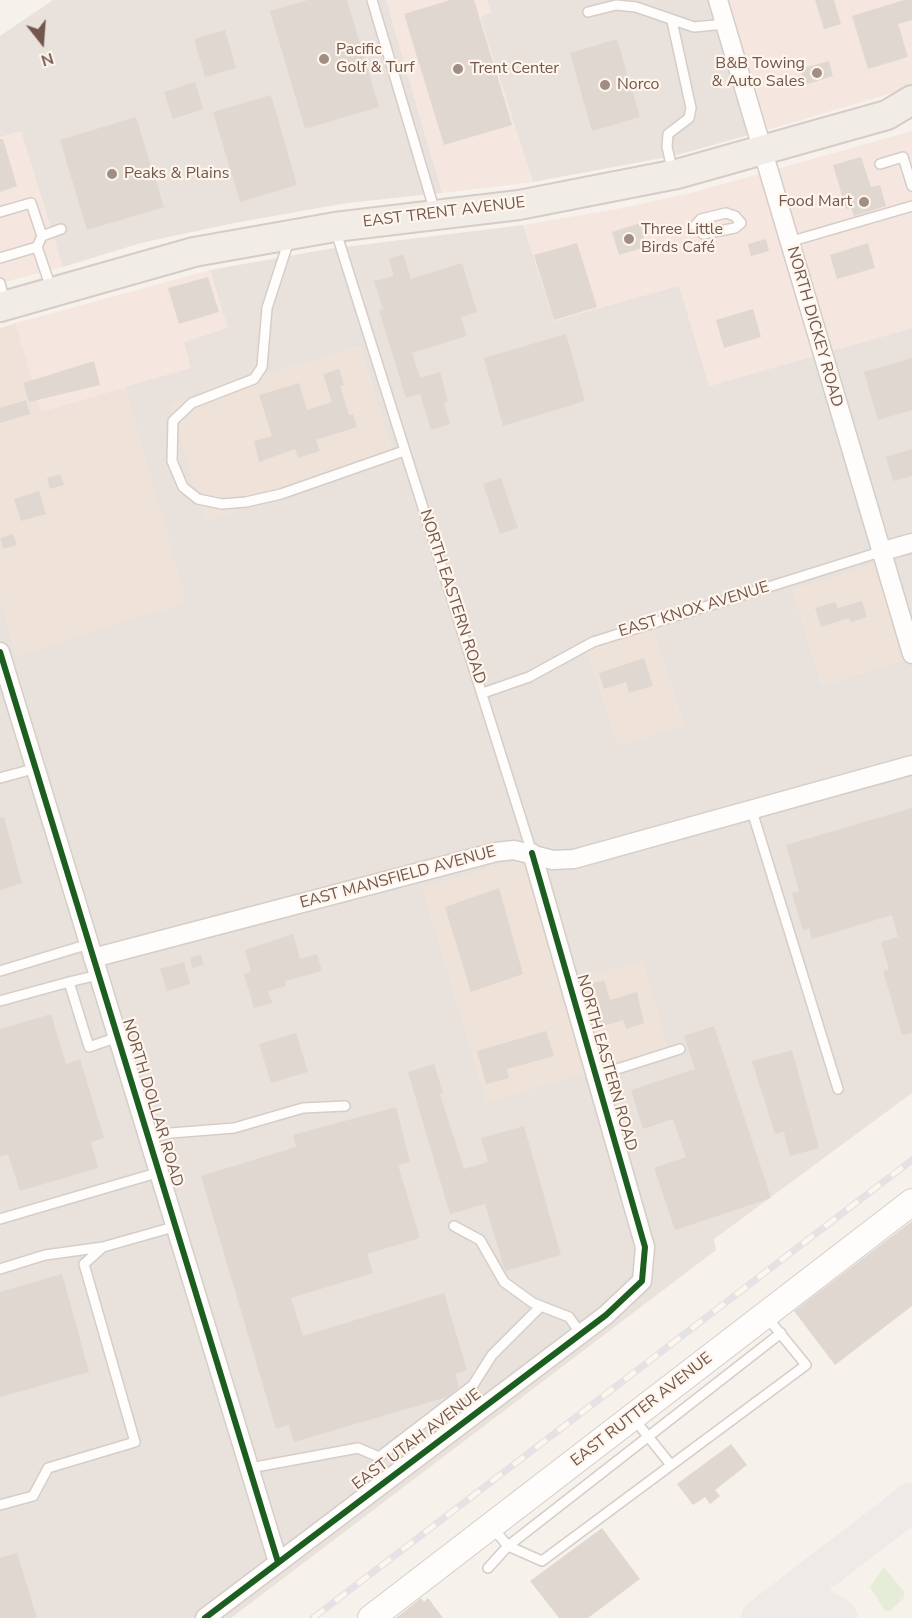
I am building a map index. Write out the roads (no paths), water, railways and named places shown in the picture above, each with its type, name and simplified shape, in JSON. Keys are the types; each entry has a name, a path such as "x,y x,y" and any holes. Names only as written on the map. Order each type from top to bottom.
{"main road":[{"name":"EAST TRENT AVENUE","path":"2,298 52,291 194,252 335,227 519,205 674,175 899,116 912,100"}],"street":[{"name":"NORTH DICKEY ROAD","path":"718,0 912,654"},
{"name":"EAST KNOX AVENUE","path":"880,552 912,543"},
{"name":"NORTH DOLLAR ROAD","path":"0,652 278,1562"},
{"name":"EAST MANSFIELD AVENUE","path":"93,959 496,852 514,850 553,860 574,859 912,765"},
{"name":"NORTH EASTERN ROAD","path":"532,853 645,1247 642,1281"},
{"name":"EAST RUTTER AVENUE","path":"371,1618 491,1526 640,1427 765,1314 912,1202"},
{"name":"EAST UTAH AVENUE","path":"205,1618 606,1315 642,1281"}],"lane":[{"path":"372,0 436,214"},
{"path":"588,12 616,5 636,7 694,27 725,24"},
{"path":"672,21 691,108 689,118 668,134 667,147 674,175"},
{"path":"880,164 903,157 912,186"},
{"path":"0,212 31,203 42,236 38,247 52,291"},
{"path":"789,242 912,207"},
{"name":"NORTH EASTERN ROAD","path":"335,227 532,853"},
{"path":"42,236 61,230"},
{"path":"290,235 267,308 262,367 254,379 192,403 173,421 172,461 183,487 198,499 222,504 246,502 281,494 404,451"},
{"path":"0,258 38,247"},
{"name":"EAST KNOX AVENUE","path":"483,693 529,677 584,645 880,552"},
{"path":"0,778 37,768"},
{"path":"752,811 838,1089"},
{"path":"0,971 93,959"},
{"path":"0,1001 69,982 93,959"},
{"path":"69,982 89,1047 118,1037"},
{"path":"595,1076 680,1049"},
{"path":"149,1138 171,1133 234,1128 303,1108 345,1106"},
{"path":"0,1219 160,1172"},
{"path":"0,1269 45,1256 103,1247 177,1226"},
{"path":"454,1226 480,1240 504,1282 541,1306 569,1317 581,1334"},
{"path":"0,1505 33,1496 48,1468 135,1442 85,1274 84,1264 103,1247"},
{"path":"250,1468 358,1448 379,1457 473,1385 492,1355 541,1306"},
{"path":"491,1526 508,1546 542,1561 806,1365 765,1314"},
{"path":"488,1568 508,1546 640,1427 781,1334"},
{"path":"640,1427 670,1465"}],"railway":[{"path":"313,1618 912,1160"}],"place":[{"name":"Pacific Golf & Turf","path":"324,59"},
{"name":"Trent Center","path":"458,69"},
{"name":"B&B Towing & Auto Sales","path":"817,73"},
{"name":"Norco","path":"605,85"},
{"name":"Peaks & Plains","path":"112,174"},
{"name":"Food Mart","path":"864,202"},
{"name":"Three Little Birds Café","path":"629,239"}]}
